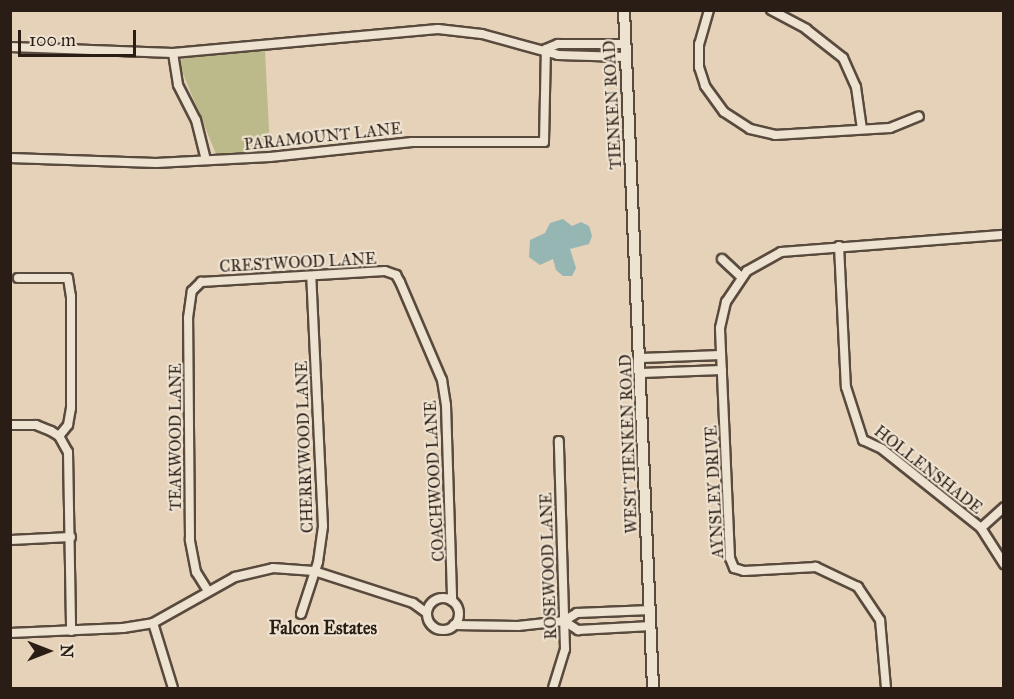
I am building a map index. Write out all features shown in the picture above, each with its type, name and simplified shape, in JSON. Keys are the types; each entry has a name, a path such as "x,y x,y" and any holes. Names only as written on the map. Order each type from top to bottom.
{"street":[{"name":"TIENKEN ROAD","path":"624,10 633,198"},
{"path":"709,10 702,29 699,67 705,86 724,112 750,129 775,135 896,127 919,116"},
{"path":"771,10 806,29 843,58 856,87 862,129"},
{"path":"10,47 172,53 438,29 465,31 546,49 558,55 625,57"},
{"path":"546,49 558,44 625,44"},
{"name":"PARAMOUNT LANE","path":"10,158 206,160 270,158 412,142 544,142 546,49"},
{"path":"172,53 178,85 196,120 206,160"},
{"name":"WEST TIENKEN ROAD","path":"633,198 653,688"},
{"path":"722,259 741,277 765,258 781,252 1004,235"},
{"name":"HOLLENSHADE","path":"839,246 846,387 863,440 882,449 981,528 1004,564"},
{"name":"CRESTWOOD LANE","path":"201,282 385,271 396,275"},
{"name":"COACHWOOD LANE","path":"396,275 442,380 446,405 452,601"},
{"name":"CHERRYWOOD LANE","path":"301,614 314,572 323,526 311,276"},
{"name":"AYNSLEY DRIVE","path":"741,277 726,302 720,327 730,558 734,568 816,567 858,587 880,621 886,688"},
{"path":"18,278 68,278 71,296 71,408 68,425 59,436"},
{"name":"TEAKWOOD LANE","path":"201,282 192,291 189,303 190,540 196,572 208,591"},
{"path":"641,358 721,355"},
{"path":"641,374 722,370"},
{"path":"10,425 36,425 59,436 71,466 71,631"},
{"name":"ROSEWOOD LANE","path":"553,688 565,649 559,441"},
{"path":"981,528 1004,507"},
{"path":"10,540 70,537"},
{"path":"10,633 71,631 153,623 208,591 261,569 314,572 413,603 431,603 442,598 451,587"},
{"path":"442,598 452,601 459,612 476,624"},
{"path":"413,603 427,613 430,623 439,629 454,625 476,624 518,626 564,621 577,613 651,610"},
{"path":"427,613 431,603"},
{"path":"454,625 459,612"},
{"path":"564,621 578,630 651,626"},
{"path":"153,623 173,688"}],"shaded area":[{"path":"265,51 270,150 216,154 179,64 183,58"}],"water":[{"path":"563,219 572,226 581,222 589,226 592,236 589,244 570,249 576,268 572,276 563,276 556,270 553,259 540,265 529,257 530,240 545,233 550,223"}],"district":[{"name":"Falcon Estates","path":"323,628"}]}
